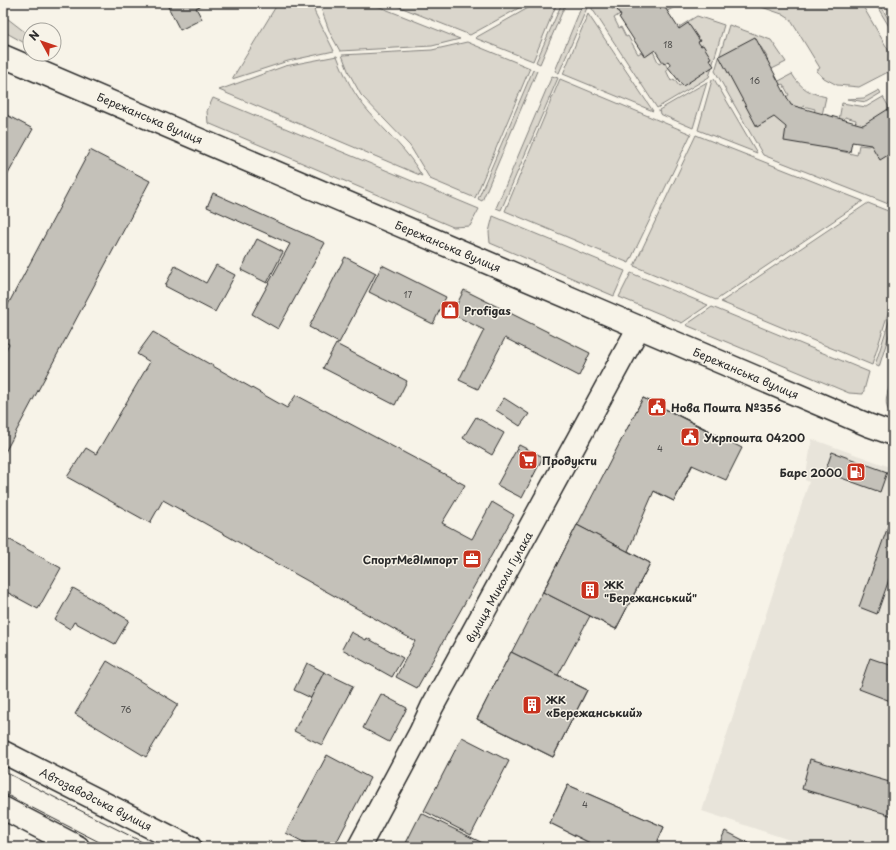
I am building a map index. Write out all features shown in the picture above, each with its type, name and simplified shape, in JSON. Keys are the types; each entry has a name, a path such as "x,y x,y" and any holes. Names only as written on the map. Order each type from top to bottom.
{"street":[{"name":"Бережанська вулиця","path":"3,56 893,434"},
{"name":"вулиця Миколи Гулака","path":"359,847 420,733 432,707 639,327"},
{"name":"Автозаводська вулиця","path":"3,752 190,847"},
{"path":"3,808 78,847"}],"shaded area":[{"path":"278,3 313,3 315,13 334,51 288,61 232,79"},
{"path":"319,3 370,3 460,39 432,46 340,51 330,33"},
{"path":"390,3 528,3 470,35"},
{"path":"537,3 557,3 533,61 475,38"},
{"path":"562,3 566,3 540,64 536,62"},
{"path":"583,3 589,3 559,73 555,71"},
{"path":"592,3 608,3 612,9 616,7 620,14 614,18 626,37 628,36 638,54 651,47 659,64 664,61 671,81 674,79 679,86 705,71 679,27 697,16 724,25 709,77 657,108 591,7"},
{"path":"655,3 679,3 680,4 655,18"},
{"path":"750,3 861,3 893,58 893,66 888,72 859,87 837,85 824,78 816,71 820,68 790,19 782,14"},
{"path":"875,3 879,3 893,27 893,33"},
{"path":"588,14 653,111 563,74"},
{"path":"3,15 22,30 22,42 3,31"},
{"path":"729,25 771,40 786,62 770,70 763,60 767,57 761,47 757,49 772,114 779,121 788,126 794,140 857,155 859,145 868,146 878,142 893,148 893,197 886,203 763,155 715,71"},
{"path":"467,42 530,68 475,198 430,179 410,146 361,95 349,73 342,55 432,50"},
{"path":"337,56 354,92 376,120 404,150 422,176 219,90 285,66"},
{"path":"533,70 537,71 482,201 478,199"},
{"path":"792,74 806,90 826,97 822,115 814,113 815,109 803,106 802,110 791,118 786,97 789,95 783,84 779,86 777,82"},
{"path":"552,76 558,78 501,210 496,208"},
{"path":"560,79 691,134 629,263 505,211"},
{"path":"714,79 757,153 698,130 712,80"},
{"path":"707,82 693,128 660,114 659,110"},
{"path":"879,90 881,93 866,102 847,99 864,98"},
{"path":"883,97 892,112 873,135 855,124 856,120 845,117 844,121 839,120 842,103 866,107"},
{"path":"213,98 479,209 470,226 453,227 208,123 207,111"},
{"path":"696,135 863,201 716,300 634,266"},
{"path":"868,203 893,213 893,297 872,365 721,302"},
{"path":"493,216 625,271 614,296 490,243 489,232"},
{"path":"631,273 708,305 682,323 619,297"},
{"path":"712,307 869,372 863,394 849,393 686,325"},
{"path":"893,309 893,322 879,367 875,365"},
{"path":"891,382 893,383 893,415 887,408 886,404"},
{"path":"812,439 893,468 893,847 811,847 702,811 809,482 805,480"}],"building":[{"path":"166,3 206,3 196,8 202,19 180,30"},
{"path":"613,3 662,3 679,29 688,23 700,41 698,42 701,46 703,45 711,58 709,59 714,66 683,86 668,67 671,65 668,61 664,64 655,50 645,57 619,17 621,16"},
{"path":"755,37 791,105 863,125 893,106 893,152 880,160 871,145 852,142 850,152 784,141 786,127 774,117 757,127 719,56"},
{"path":"3,113 33,129 3,183"},
{"path":"90,150 150,181 3,456 3,355 9,344 3,341 3,314"},
{"path":"213,193 325,243 278,329 252,314 290,244 207,207"},
{"path":"257,239 283,252 267,283 241,270"},
{"path":"345,257 376,273 339,343 309,327"},
{"path":"216,265 235,275 215,312 165,286 175,266 206,283"},
{"path":"382,265 446,297 433,324 369,292"},
{"path":"464,290 590,353 579,376 505,338 478,389 459,380 484,330 452,314"},
{"path":"153,332 287,408 296,395 465,485 442,523 472,539 492,502 514,515 417,688 396,677 415,641 163,500 150,523 67,477 86,448 96,454 150,362 137,354"},
{"path":"336,344 407,381 395,405 323,368"},
{"path":"504,398 529,414 520,426 496,410"},
{"path":"643,398 710,431 674,501 608,468"},
{"path":"643,398 710,431 674,501 608,468"},
{"name":"ЖК \"Бережанський\"","path":"643,398 742,448 726,480 692,465 674,501 654,491 628,551 650,563 616,629 590,616 558,675 587,690 553,757 477,719"},
{"path":"476,417 504,433 492,455 463,438"},
{"path":"519,445 543,457 522,498 497,485"},
{"name":"Барс 2000","path":"832,452 887,472 880,492 825,472"},
{"path":"891,518 893,518 893,568 877,614 859,607"},
{"path":"577,525 650,563 616,629 543,592"},
{"path":"577,525 650,563 616,629 543,592"},
{"path":"3,536 61,568 38,609 3,590"},
{"path":"73,588 129,620 115,644 74,622 70,629 55,620"},
{"path":"351,632 366,640 367,638 403,658 392,677 342,649"},
{"name":"ЖК «Бережанський»","path":"511,652 587,690 553,757 477,719"},
{"name":"ЖК «Бережанський»","path":"511,652 587,690 553,757 477,719"},
{"path":"870,658 893,666 893,702 859,689"},
{"path":"107,661 178,704 146,757 75,714"},
{"path":"307,663 324,672 311,698 294,690"},
{"path":"324,672 353,686 322,745 294,731"},
{"path":"381,694 407,708 389,742 363,728"},
{"path":"462,737 509,761 471,835 424,811"},
{"path":"327,755 370,778 334,847 313,847 286,833"},
{"path":"810,759 893,783 893,816 802,789"},
{"path":"568,785 664,827 655,847 598,847 550,823"},
{"path":"568,785 664,827 655,847 598,847 550,823"},
{"path":"421,813 491,847 404,847"},
{"path":"725,831 757,847 718,847"}],"tram line":[{"path":"3,771 152,847"},
{"path":"3,793 109,847"}],"place":[{"name":"Profigas","path":"450,310"},
{"name":"Нова Пошта №356","path":"657,407"},
{"name":"Укрпошта 04200","path":"690,437"},
{"name":"Продукти","path":"528,460"},
{"name":"Барс 2000","path":"856,472"},
{"name":"СпортМедІмпорт","path":"472,559"},
{"name":"ЖК \"Бережанський\"","path":"590,590"},
{"name":"ЖК «Бережанський»","path":"532,705"}]}
